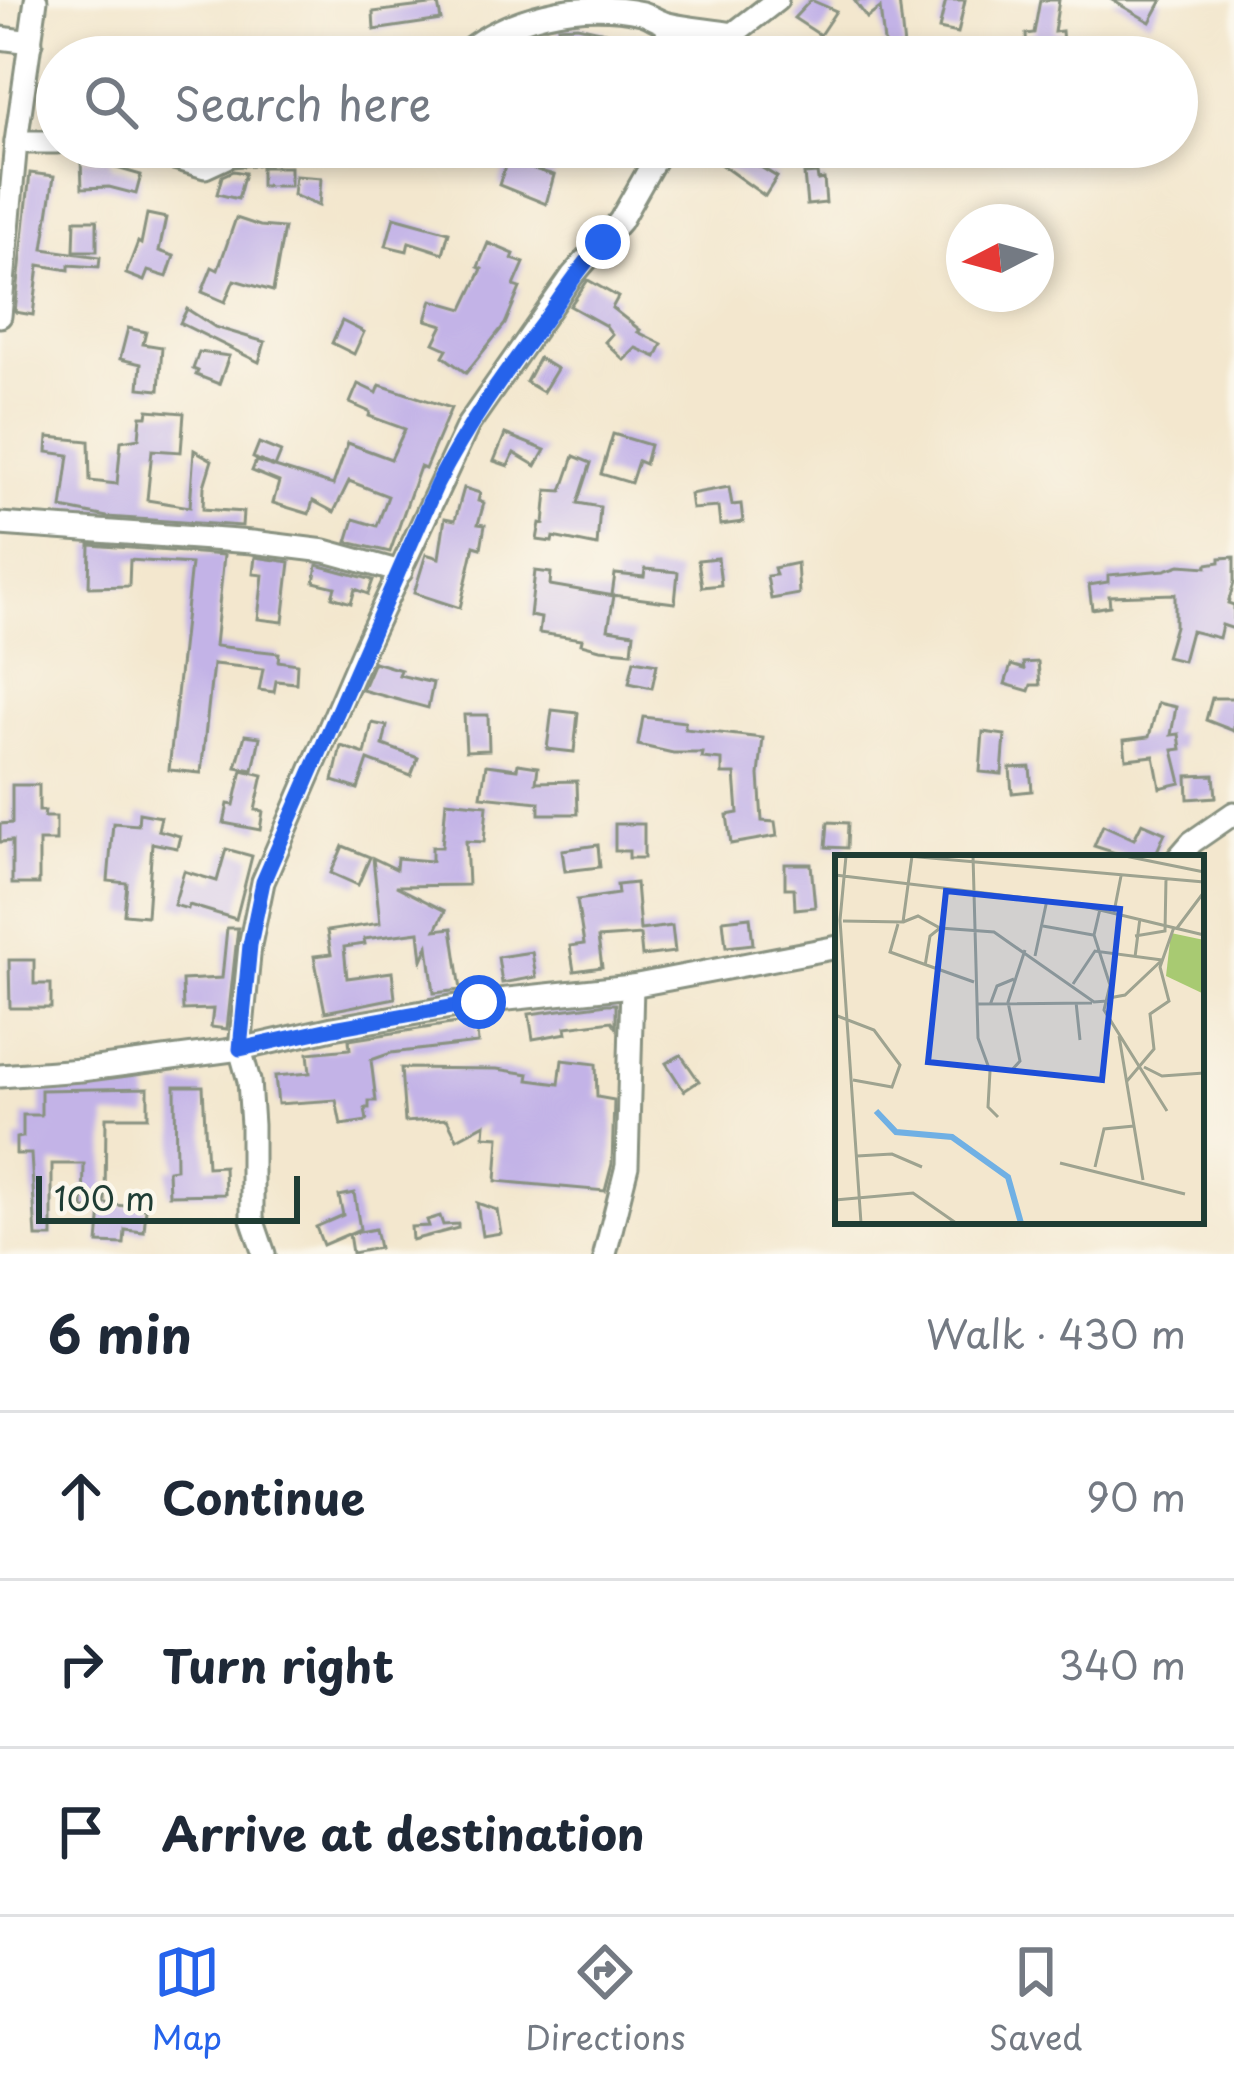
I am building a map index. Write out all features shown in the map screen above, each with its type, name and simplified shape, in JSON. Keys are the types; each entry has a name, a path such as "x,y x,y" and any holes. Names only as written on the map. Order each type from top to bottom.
{"street":[{"path":"0,316 16,142 36,0"},
{"path":"487,36 547,10 591,6 733,34 777,0"},
{"path":"665,24 668,36"},
{"path":"0,38 31,42"},
{"path":"16,142 36,142"},
{"path":"264,1254 253,1220 249,1081 240,1049 250,945 263,882 437,484 468,425 572,276 620,221 650,168"},
{"path":"0,524 270,544 325,551 401,572"},
{"path":"1181,855 1234,813"},
{"path":"0,1076 240,1049 479,1002 632,986 835,948"},
{"path":"605,1254 627,1166 632,986"}],"building":[{"path":"811,0 836,11 820,35 794,18"},
{"path":"854,0 899,0 903,36 883,36 880,8 867,18"},
{"path":"946,0 965,0 958,33 939,29"},
{"path":"1040,0 1059,0 1054,32 1062,31 1062,36 1026,36 1034,33"},
{"path":"1112,0 1162,0 1150,22"},
{"path":"438,4 441,20 374,30 373,12"},
{"path":"577,26 605,32 605,36 558,36 558,27"},
{"path":"81,168 117,168 141,175 136,194 109,187 82,188"},
{"path":"261,168 290,168 290,186 261,186"},
{"path":"505,168 530,168 554,175 546,204 499,185"},
{"path":"726,168 762,168 777,177 765,196"},
{"path":"30,173 54,176 43,249 100,257 99,267 69,265 69,270 39,265 33,315 15,312"},
{"path":"245,173 238,199 217,194 222,176"},
{"path":"817,173 818,180 824,179 826,203 807,205 804,174"},
{"path":"295,176 321,178 319,206 293,195"},
{"path":"147,214 166,218 159,251 174,256 167,277 148,271 144,281 126,274 138,242 141,244"},
{"path":"394,217 449,232 443,253 409,242 407,251 386,246"},
{"path":"236,218 284,228 273,291 234,280 225,302 202,292 212,267 218,270"},
{"path":"75,220 97,220 97,251 74,251"},
{"path":"488,243 524,263 514,286 520,288 505,324 466,373 443,356 447,349 434,343 443,325 426,320 432,300 463,309"},
{"path":"588,280 618,297 612,308 638,332 662,344 656,357 636,348 624,360 605,342 612,334 606,326 570,306"},
{"path":"187,309 215,327 265,342 259,362 180,323"},
{"path":"342,321 364,332 354,354 332,343"},
{"path":"128,328 146,332 143,344 162,347 159,390 139,388 141,364 120,359"},
{"path":"199,352 229,356 219,384 196,375 193,369"},
{"path":"539,358 557,369 543,392 526,382"},
{"path":"358,384 377,393 380,385 451,408 425,469 420,467 390,552 347,542 354,519 377,526 388,496 349,481 334,512 313,501 309,514 273,503 279,482 252,471 256,461 333,485 348,443 391,459 405,429 369,416 370,412 350,403"},
{"path":"148,410 184,413 181,452 152,450 147,500 190,507 194,450 212,460 203,509 243,512 242,526 107,517 62,508 69,455 47,452 48,437 89,441 90,481 117,484 121,441 139,438 141,416 147,416"},
{"path":"505,434 545,450 536,466 514,453 508,466 494,461"},
{"path":"613,434 650,445 645,464 638,461 631,483 601,474"},
{"path":"259,443 281,452 275,467 253,458"},
{"path":"574,456 591,463 578,503 600,507 597,546 553,537 552,542 537,540 540,523 544,524 547,490 562,491"},
{"path":"729,487 732,505 741,504 743,522 720,525 718,507 692,509 690,494"},
{"path":"464,488 480,493 478,501 484,503 478,524 485,525 481,548 474,546 460,608 414,593 426,554 439,558 445,518 455,520"},
{"path":"90,545 224,555 215,646 279,653 278,661 297,664 296,683 276,681 274,692 259,690 263,669 213,664 201,773 169,770 191,564 130,560 129,586 89,587"},
{"path":"255,557 290,562 283,622 258,619 263,575 253,574"},
{"path":"1234,557 1228,603 1234,605 1234,629 1222,625 1219,638 1191,631 1183,661 1166,657 1175,626 1175,594 1109,596 1110,606 1092,609 1089,585 1108,582 1108,575 1180,565 1207,567 1220,558"},
{"path":"718,558 721,585 702,587 698,560"},
{"path":"797,563 799,594 771,599 767,576 776,575 774,568"},
{"path":"317,565 373,580 368,594 355,589 351,603 332,597 335,587 314,582"},
{"path":"645,569 678,572 675,603 612,595 615,574 644,577"},
{"path":"535,571 551,573 550,585 614,596 608,629 634,633 632,652 539,633 541,618 530,616"},
{"path":"634,660 657,664 652,688 629,683"},
{"path":"374,662 401,670 399,675 433,683 428,708 362,690"},
{"path":"1038,662 1040,685 1031,685 1029,691 1005,684 1011,665 1024,669 1023,663"},
{"path":"1212,698 1234,698 1234,731 1206,720"},
{"path":"1158,703 1176,707 1171,735 1179,734 1181,749 1173,750 1181,783 1160,788 1154,756 1126,759 1124,740 1149,737"},
{"path":"552,710 578,713 574,752 547,749"},
{"path":"464,715 488,715 489,750 466,751"},
{"path":"643,717 685,722 685,729 763,738 762,821 775,822 777,836 731,844 727,815 738,813 735,774 722,774 722,760 702,758 703,753 673,753 638,745"},
{"path":"372,723 387,726 383,745 418,758 411,776 368,760 358,789 333,781 341,746 365,754"},
{"path":"983,732 1005,735 1002,774 980,772"},
{"path":"245,735 260,737 253,770 236,767"},
{"path":"518,764 538,767 536,782 577,781 578,814 539,814 539,802 481,796 486,765 517,769"},
{"path":"1030,767 1032,791 1012,793 1010,768"},
{"path":"242,770 263,775 255,810 263,811 260,830 224,823 228,804 234,805"},
{"path":"1214,775 1216,797 1188,799 1187,776"},
{"path":"12,785 39,785 39,811 45,811 44,817 56,817 56,841 39,841 39,884 12,884 12,841 0,842 0,824 12,823"},
{"path":"446,801 487,805 484,842 466,841 468,885 396,886 445,911 436,930 452,928 461,990 434,993 428,946 422,960 419,932 364,939 365,944 344,947 347,978 392,972 395,998 325,1012 314,956 331,954 327,931 380,923 373,858 396,869 397,858 432,861 432,847 442,847"},
{"path":"139,813 161,817 158,830 180,836 177,848 152,843 147,916 124,914 127,883 108,881 113,823 138,825"},
{"path":"828,822 848,823 847,848 826,847"},
{"path":"1142,823 1165,833 1155,855 1122,855 1094,846 1103,825 1134,839"},
{"path":"615,824 644,824 644,858 615,851"},
{"path":"598,845 600,867 565,871 562,850"},
{"path":"343,846 370,857 358,885 331,873"},
{"path":"226,849 252,856 236,919 174,905 184,871 217,881"},
{"path":"785,864 811,864 815,907 795,909 794,888 785,888"},
{"path":"636,883 640,930 672,926 675,952 642,956 640,935 598,938 602,967 574,971 570,946 584,944 577,900 618,894 617,885"},
{"path":"750,917 753,944 726,947 723,920"},
{"path":"227,928 238,928 227,1029 211,1027 213,1009 183,1010 182,980 222,978"},
{"path":"532,952 536,977 502,983 498,957"},
{"path":"9,960 34,960 34,984 51,984 51,1008 10,1008"},
{"path":"616,1004 616,1027 612,1021 566,1027 567,1033 533,1039 529,1014"},
{"path":"476,1020 478,1043 391,1053 371,1060 376,1101 369,1101 365,1108 367,1121 341,1125 336,1100 278,1104 275,1076 310,1073 308,1053 350,1049 349,1040"},
{"path":"681,1055 699,1081 684,1091 666,1063"},
{"path":"562,1060 596,1064 597,1097 614,1100 612,1164 605,1191 496,1181 499,1137 484,1136 485,1124 457,1139 447,1119 405,1122 401,1068 497,1069 559,1084"},
{"path":"175,1086 203,1086 207,1167 224,1166 225,1194 169,1195 168,1170 176,1169"},
{"path":"148,1088 148,1117 106,1117 105,1204 146,1208 144,1232 125,1230 124,1244 98,1243 101,1209 83,1209 84,1164 52,1164 52,1237 36,1237 31,1154 16,1154 16,1138 23,1137 23,1115 41,1115 41,1090"},
{"path":"354,1193 360,1229 323,1245 316,1227 343,1215 339,1196"},
{"path":"477,1203 497,1210 501,1233 482,1236"},
{"path":"440,1216 443,1225 458,1224 458,1228 412,1240 411,1227 429,1226 427,1220"},
{"path":"375,1229 379,1248 352,1253 349,1234"}],"route":[{"path":"479,1002 240,1049 250,945 263,882 364,646 468,425 572,276 603,242"}]}
